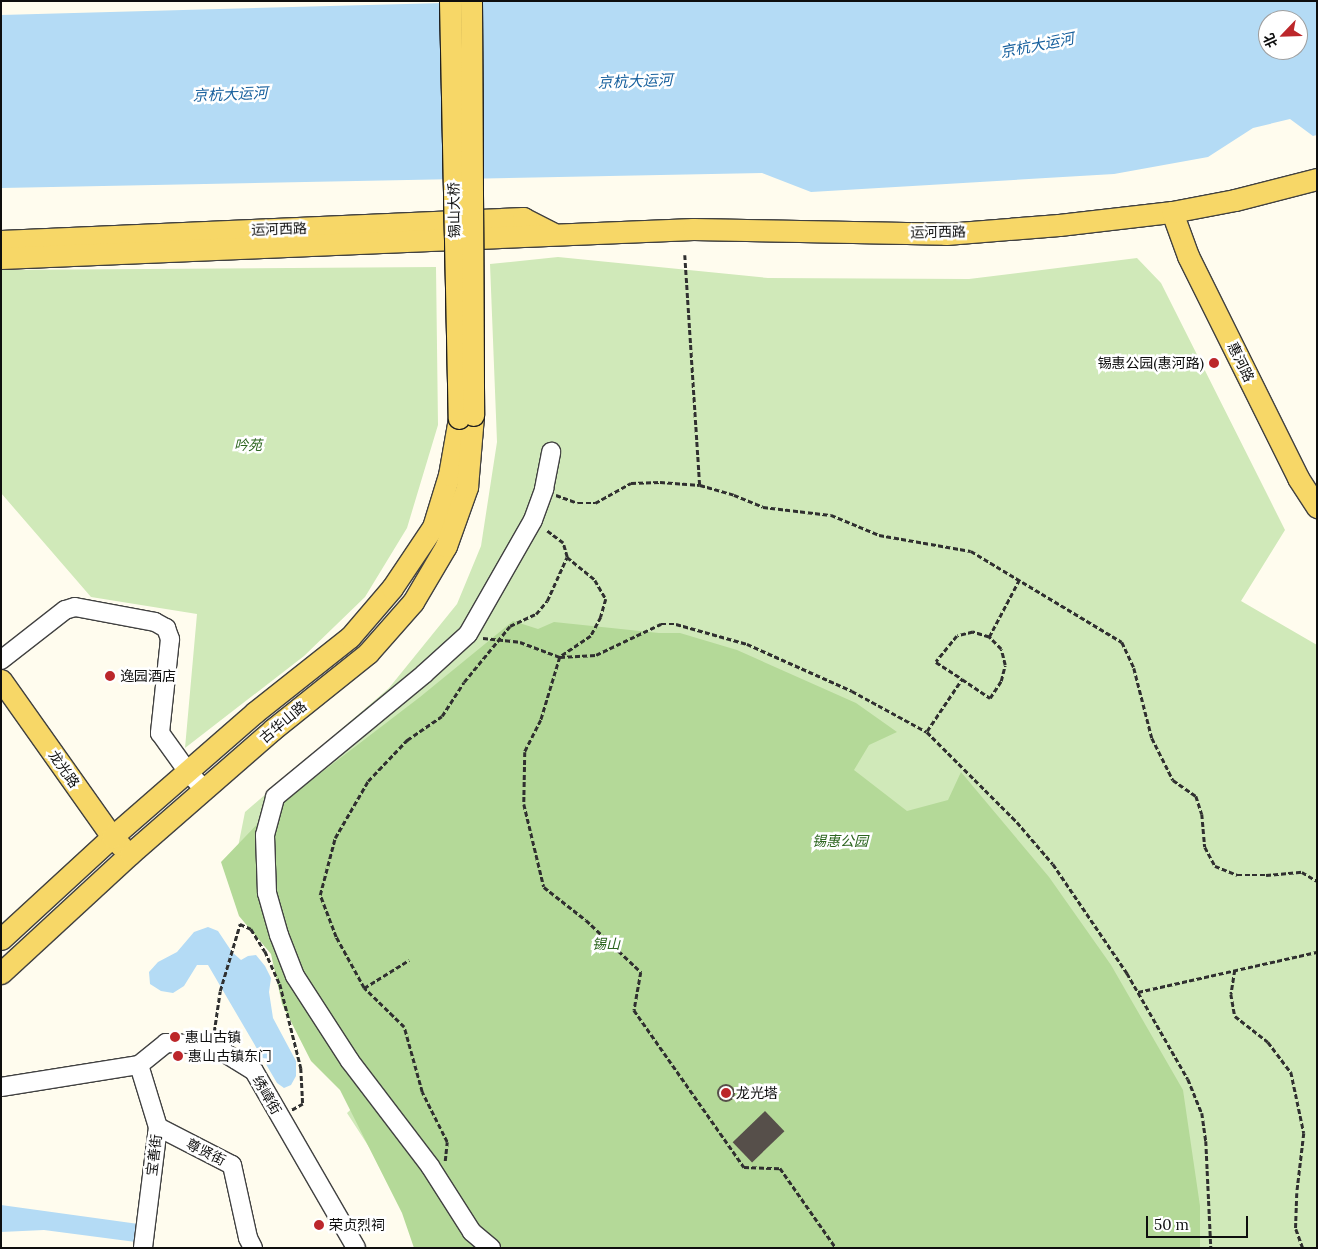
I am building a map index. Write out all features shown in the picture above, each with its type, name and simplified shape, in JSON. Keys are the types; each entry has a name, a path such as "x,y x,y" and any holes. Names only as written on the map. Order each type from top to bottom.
{"main road":[{"name":"锡山大桥","path":"450,1 466,416"},
{"name":"锡山大桥","path":"466,416 471,1"},
{"name":"运河西路","path":"1,258 693,229 946,234 1059,225 1172,212 1235,200 1317,179"},
{"name":"惠河路","path":"1172,212 1188,256 1298,478 1316,502"},
{"name":"运河西路","path":"1,241 523,218 554,234"},
{"name":"古华山路","path":"1,940 112,837 254,713 350,637 392,588 433,527 466,416"},
{"name":"古华山路","path":"1,973 130,854 272,730 368,653 413,602 446,546 467,486 466,416"},
{"name":"龙光路","path":"1,680 112,837 130,854"}],"street":[{"path":"491,1248 472,1232 441,1183 390,1112 350,1061 295,976 279,936 267,893 264,835 275,796 424,674 468,634 532,520 544,489 551,452"},
{"path":"1,660 65,610 75,607 155,622 166,628 170,639 160,733 188,772 205,790"},
{"name":"绣嶂街","path":"139,1065 166,1043 212,1045 254,1071 356,1248"},
{"path":"1,1087 139,1065"},
{"name":"宝善街","path":"139,1065 158,1127 143,1248"},
{"name":"尊贤街","path":"158,1127 232,1165 248,1238 253,1248"}],"path":[{"path":"685,255 700,485"},
{"path":"544,489 578,503 595,503 631,483 660,482 700,485 734,495 763,507 831,516 879,535 971,551 1122,642 1134,668 1152,738 1173,780 1196,796 1202,814 1205,847 1215,866 1237,874 1266,875 1302,872 1317,881"},
{"path":"532,520 563,542 567,557 596,580 606,599 601,617 590,636 560,657 542,720 525,752 524,804 544,887 586,920 641,972 634,1010 744,1167 780,1168 836,1248"},
{"path":"441,1183 447,1142 422,1092 404,1027 364,988 336,937 320,895 335,838 368,780 407,740 442,716 464,682 510,626 536,614 547,601 567,557"},
{"path":"989,637 1019,580"},
{"path":"468,634 496,641 520,642 560,657 596,655 661,624 676,624 747,644 852,691 927,732 1017,822 1052,864 1138,992 1188,1079 1202,1113 1206,1141 1211,1248"},
{"path":"973,632 989,637 1001,649 1005,665 1001,681 990,698 962,679 936,662 957,636 973,632"},
{"path":"927,732 962,679"},
{"path":"212,1045 220,991 240,924 251,929 265,951 280,984 301,1068 303,1104 281,1118"},
{"path":"1138,992 1317,952"},
{"path":"364,988 409,960"},
{"path":"1236,970 1231,994 1235,1016 1268,1042 1291,1072 1304,1132 1296,1220 1296,1229 1303,1248"}],"green space":[{"name":"锡惠公园","path":"558,257 768,278 969,279 1137,258 1161,283 1285,530 1241,601 1317,645 1317,1248 443,1248 404,1201 347,1113 361,1100 234,867 245,812 389,688 457,604 481,546 497,442 490,264"},
{"name":"吟苑","path":"436,267 438,425 407,528 365,597 304,656 185,748 197,614 91,597 1,493 1,270"},
{"name":"锡山","path":"513,621 538,629 554,622 659,633 680,633 737,650 856,703 897,732 869,745 854,770 907,811 948,800 961,772 1049,877 1111,965 1183,1090 1200,1206 1200,1248 414,1248 402,1213 340,1090 311,1061 282,1004 271,954 239,916 221,862 266,815 420,697"}],"water":[{"name":"京杭大运河","path":"516,1 1317,1 1317,135 1313,136 1290,119 1253,128 1208,157 1114,174 811,192 762,173 1,188 1,15"},
{"path":"208,927 218,931 232,952 241,960 248,956 256,955 265,966 271,978 269,992 273,1018 296,1061 296,1076 291,1085 284,1088 277,1083 208,965 197,965 184,986 173,993 161,991 150,984 149,972 158,962 177,952 194,932"},
{"path":"1,1205 153,1226 151,1244 44,1230 1,1232"}],"building":[{"name":"龙光塔","path":"722,1084 730,1084 735,1089 733,1100 722,1102 717,1097 717,1089"},
{"path":"765,1111 784,1131 752,1162 733,1142"}],"place":[{"name":"锡惠公园(惠河路)","path":"1214,363"},
{"name":"逸园酒店","path":"110,676"},
{"name":"惠山古镇","path":"175,1037"},
{"name":"惠山古镇东门","path":"178,1056"},
{"name":"龙光塔","path":"726,1093"},
{"name":"荣贞烈祠","path":"319,1225"}]}
